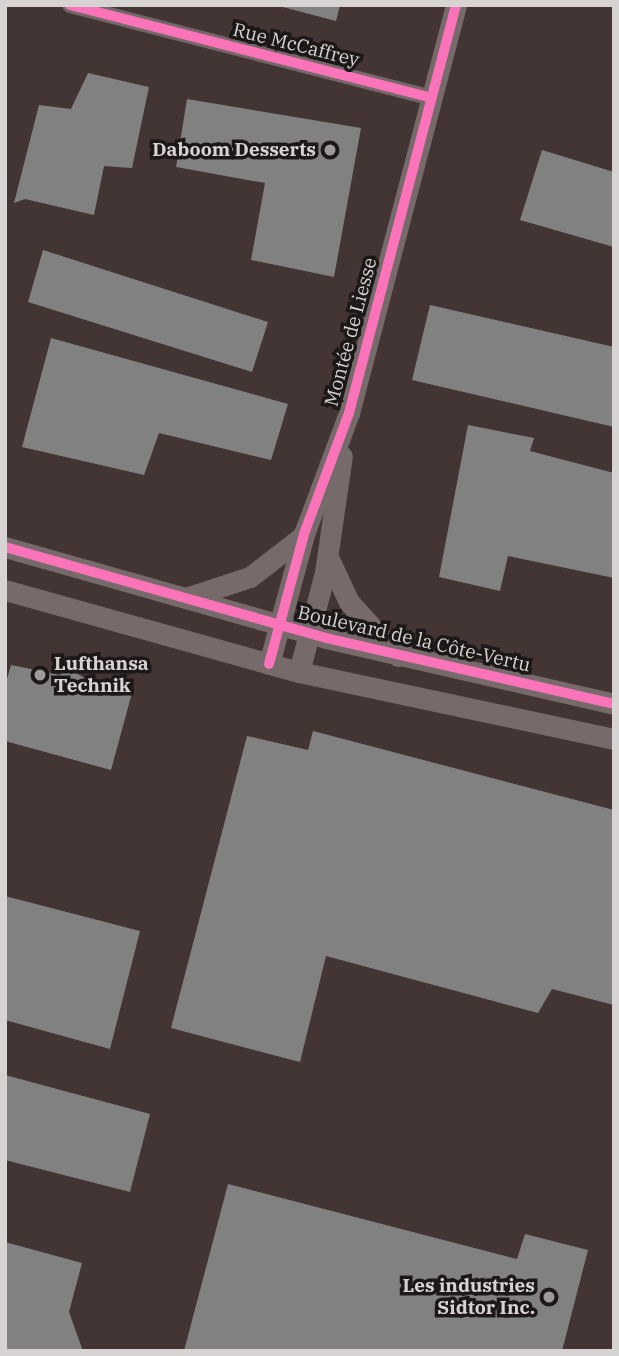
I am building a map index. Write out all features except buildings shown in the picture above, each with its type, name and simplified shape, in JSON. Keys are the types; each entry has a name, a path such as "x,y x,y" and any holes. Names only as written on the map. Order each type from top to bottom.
{"street":[{"name":"Rue McCaffrey","path":"70,5 431,98"},
{"name":"Montée de Liesse","path":"270,664 304,534 349,413 456,5"},
{"name":"Montée de Liesse","path":"299,672 328,557 349,413"},
{"path":"186,598 250,577 304,534"},
{"name":"Boulevard de la Côte-Vertu","path":"5,547 310,634 614,704"},
{"path":"328,557 349,602 398,656"},
{"path":"5,590 299,672 614,739"}],"shaded area":[{"path":"5,5 614,5 614,1351 5,1351"}],"cycle path":[{"path":"70,5 431,98"},
{"path":"269,664 304,534 349,413 456,5"},
{"path":"5,547 326,638 614,704"}],"place":[{"name":"Daboom Desserts","path":"330,150"},
{"name":"Lufthansa Technik","path":"40,675"},
{"name":"Les industries Sidtor Inc.","path":"549,1297"}]}
